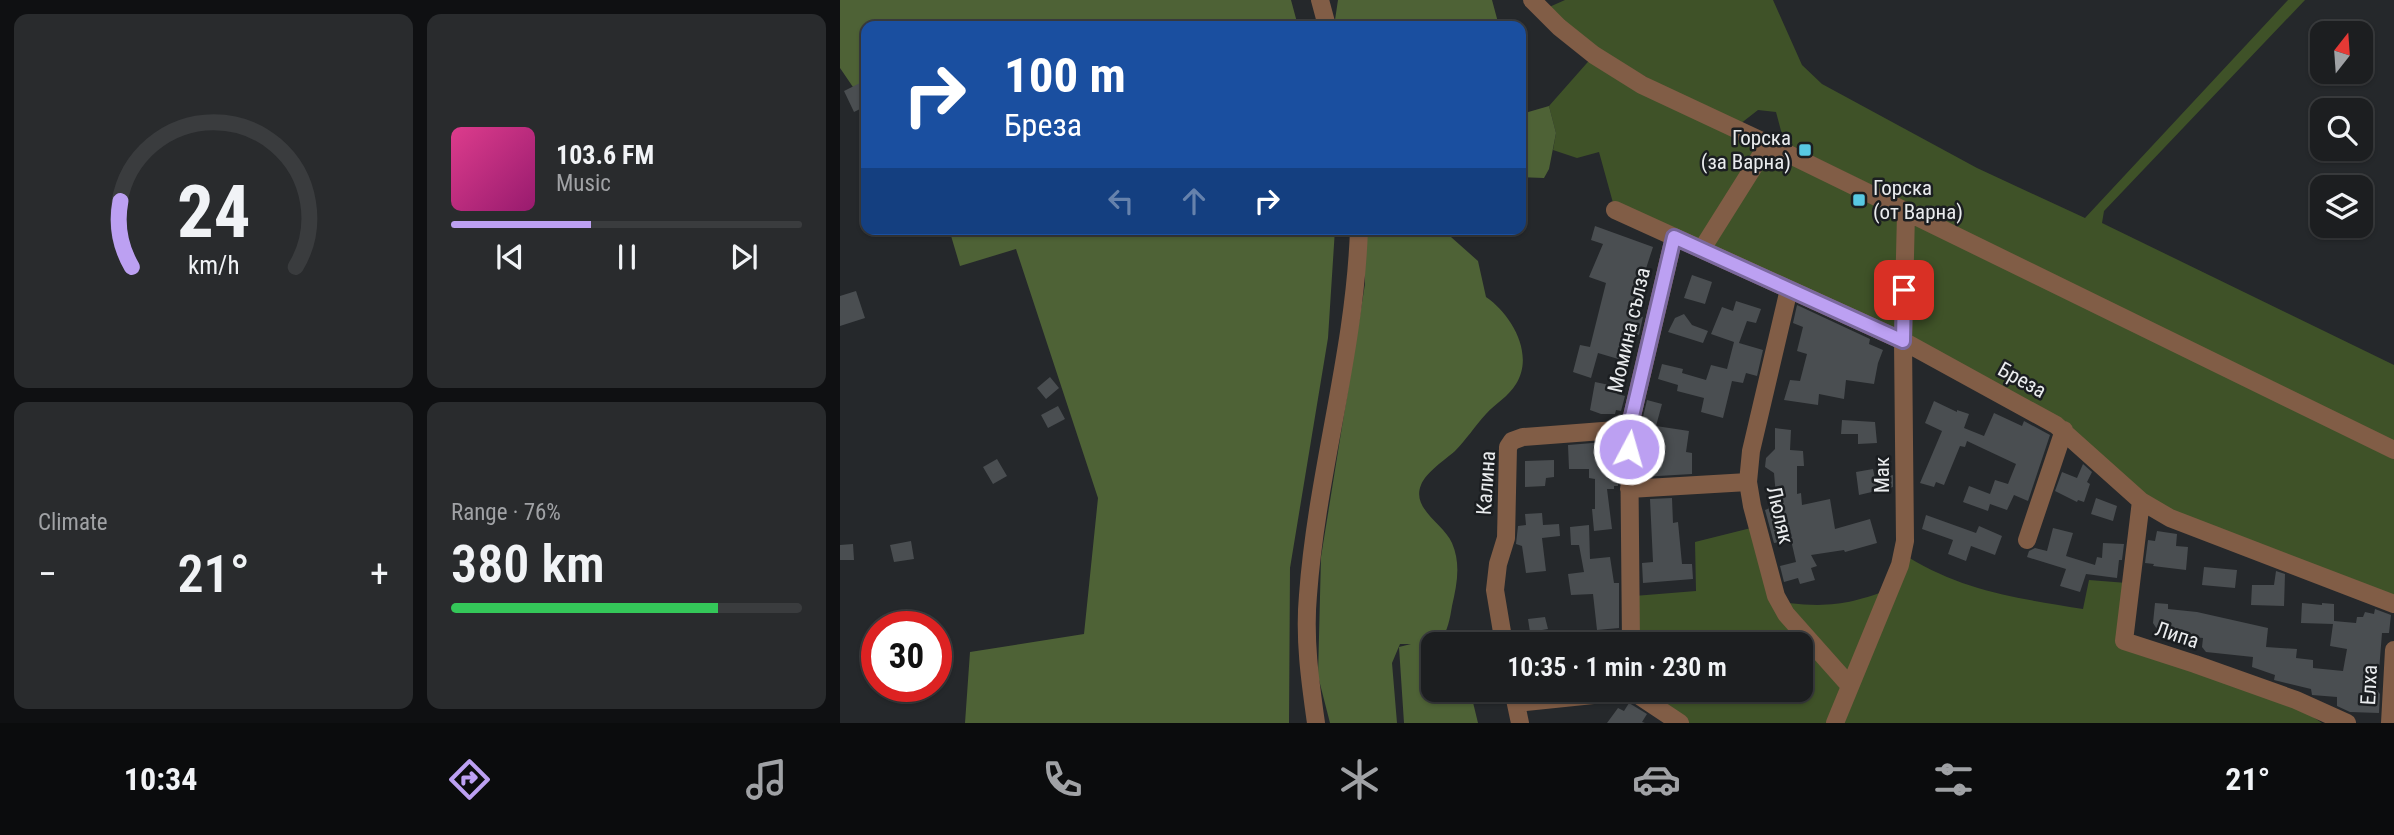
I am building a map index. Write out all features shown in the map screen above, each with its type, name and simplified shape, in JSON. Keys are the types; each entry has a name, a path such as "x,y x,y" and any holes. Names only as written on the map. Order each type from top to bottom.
{"street":[{"path":"1320,0 1325,21"},
{"path":"1326,21 1328,0"},
{"path":"1532,0 1568,34 1617,71 1642,85 2394,450"},
{"path":"1702,250 1768,144"},
{"name":"Бреза","path":"1615,210 1903,341 2064,430 2141,501 2182,523 2394,604"},
{"name":"Мак","path":"1835,723 1900,565 1905,541 1903,341 1906,213"},
{"path":"1315,723 1307,643 1308,596 1315,535 1348,350 1357,278 1359,235"},
{"name":"Момина сълза","path":"1631,632 1629,429 1674,237"},
{"name":"Люляк","path":"1789,289 1751,451 1748,482 1776,596 1786,614 1850,686"},
{"name":"Калина","path":"1502,632 1495,590 1498,564 1506,538 1508,447 1512,441 1523,437 1629,429"},
{"path":"2026,540 2064,430"},
{"path":"1629,489 1748,482"},
{"name":"Липа","path":"2141,501 2124,642 2296,700 2347,723"},
{"name":"Елха","path":"2390,723 2394,650"},
{"path":"1516,702 1520,723"},
{"path":"1649,702 1680,723"}],"green space":[{"path":"840,0 1291,0 1297,21 861,21 861,89 855,90 840,68"},
{"path":"1338,0 1492,0 1498,21 1335,21"},
{"path":"1565,0 1773,0 1802,65 1822,84 1977,168 2085,218 2288,0 2305,0 2104,211 2102,223 2394,365 2394,443 1784,142 1776,112 1758,110 1740,124 1682,97 1587,44 1547,8"},
{"path":"1594,55 2394,450 2394,604 2141,501 2056,425 1615,210 1599,152 1577,158 1553,150 1556,133 1549,106"},
{"path":"1549,106 1556,133 1549,169 1544,178 1526,177 1526,113"},
{"path":"951,235 1335,235 1328,338 1290,568 1289,723 965,723 970,652 1084,634 1098,498 1016,249 960,266"},
{"path":"1364,235 1450,235 1478,261 1486,297 1511,324 1518,336 1523,360 1521,372 1513,388 1486,414 1455,451 1427,475 1419,494 1424,509 1452,543 1457,566 1457,582 1445,632 1421,632 1421,702 1473,702 1478,723 1404,723 1399,647 1411,644 1400,644 1392,663 1397,723 1330,723 1318,676 1321,557 1365,284"},
{"path":"1751,528 1788,603 1842,603 1894,588 1908,557 1929,569 1971,586 2014,597 2083,609 2089,580 2127,583 2121,638 2295,705 2322,723 1688,723 1656,702 1813,702 1813,632 1636,632 1634,596 1696,591 1695,542"}],"building":[{"path":"861,82 861,108 854,112 844,91"},
{"path":"1595,226 1653,247 1641,284 1644,285 1636,315 1643,317 1639,335 1633,333 1625,361 1598,353 1591,378 1573,372 1580,345 1590,347 1606,283 1589,277 1603,244 1591,240"},
{"path":"1692,275 1712,282 1705,304 1684,298"},
{"path":"856,291 865,318 840,326 840,296"},
{"path":"1736,301 1761,309 1756,323 1747,321 1739,343 1763,350 1757,376 1746,373 1743,383 1732,381 1723,418 1701,412 1704,398 1677,391 1678,385 1658,379 1662,364 1683,369 1682,373 1706,380 1711,365 1727,369 1734,342 1711,334 1722,307 1733,311"},
{"path":"1797,305 1870,339 1869,344 1883,350 1874,384 1846,380 1844,399 1819,394 1818,405 1784,400 1790,380 1800,381 1807,354 1797,351 1803,327 1793,323"},
{"path":"1684,314 1692,325 1708,331 1703,343 1668,332 1675,318"},
{"path":"1050,377 1059,388 1046,399 1037,388"},
{"path":"1595,382 1619,387 1617,394 1625,396 1621,411 1601,414 1590,410"},
{"path":"1647,400 1662,404 1656,426 1689,431 1686,452 1692,453 1692,474 1641,477 1640,430"},
{"path":"1934,401 1957,412 1969,414 1964,428 1984,436 1994,413 2022,426 2024,421 2050,435 2028,501 2014,495 2007,510 1990,504 1988,511 1963,502 1969,486 1990,494 1995,480 2008,484 2016,464 1967,441 1965,447 1960,446 1944,485 1936,482 1934,487 1920,483 1942,431 1925,423"},
{"path":"1058,406 1065,419 1048,428 1041,415"},
{"path":"1842,420 1875,422 1877,443 1858,444 1858,434 1841,434"},
{"path":"1775,428 1791,430 1790,450 1803,451 1804,466 1797,466 1797,494 1801,493 1802,505 1830,499 1835,529 1870,519 1877,543 1845,552 1811,555 1817,566 1811,568 1815,580 1800,584 1798,578 1784,582 1780,566 1796,562 1791,540 1774,543 1765,510 1770,508 1769,497 1776,496 1774,473 1765,467 1766,458 1775,449"},
{"path":"1618,441 1618,486 1607,489 1612,529 1594,531 1592,509 1595,509 1595,479 1589,478 1589,469 1569,469 1568,445"},
{"path":"997,459 1007,476 993,484 983,467"},
{"path":"1554,460 1554,477 1546,478 1545,486 1525,487 1525,461"},
{"path":"2083,464 2092,472 2087,482 2090,484 2084,502 2077,502 2055,491 2062,472 2077,478"},
{"path":"1873,469 1875,479 1893,475 1893,487 1859,495 1856,472"},
{"path":"1672,498 1673,523 1678,522 1682,564 1692,564 1693,579 1643,583 1642,563 1653,562 1650,499"},
{"path":"2096,498 2117,506 2113,521 2091,514"},
{"path":"1542,513 1543,525 1559,524 1560,536 1542,538 1546,571 1526,573 1522,546 1516,544 1518,526 1526,525 1525,514"},
{"path":"1926,515 1976,533 1979,526 2002,536 1995,555 1971,546 1966,561 1948,554 1953,540 1922,529"},
{"path":"1589,525 1590,559 1610,557 1614,583 1619,583 1619,628 1597,630 1593,594 1571,595 1568,574 1584,572 1579,545 1571,545 1570,527"},
{"path":"2053,528 2073,533 2066,556 2095,565 2097,557 2102,558 2103,543 2124,544 2117,578 2086,574 2080,592 2060,586 2066,569 2027,557 2029,551 2035,548 2047,551"},
{"path":"2157,531 2177,534 2176,546 2188,547 2186,570 2145,563 2148,540 2155,541"},
{"path":"911,541 914,559 894,562 890,545"},
{"path":"853,544 854,560 840,560 840,545"},
{"path":"2204,567 2237,570 2235,588 2202,585"},
{"path":"2276,571 2285,574 2284,606 2251,605 2252,585 2274,585"},
{"path":"2155,603 2168,604 2168,609 2197,612 2268,628 2266,647 2297,649 2296,658 2313,660 2313,668 2343,671 2347,649 2330,646 2333,624 2301,623 2302,603 2334,604 2334,621 2356,623 2357,617 2363,617 2365,612 2374,614 2375,609 2391,615 2389,633 2382,633 2379,671 2377,670 2379,713 2350,712 2337,706 2337,697 2312,695 2311,689 2274,680 2275,675 2252,667 2253,657 2206,652 2202,647 2203,638 2160,634 2153,623"},
{"path":"1545,617 1548,629 1530,632 1528,619"},
{"path":"1629,703 1647,714 1642,722 1645,723 1607,723 1618,708 1624,711"}],"place":[{"name":"Горска (за Варна)","path":"1805,150"},
{"name":"Горска (от Варна)","path":"1859,200"}],"route":[{"path":"1629,449 1629,429 1674,237 1903,341 1904,290"}]}
